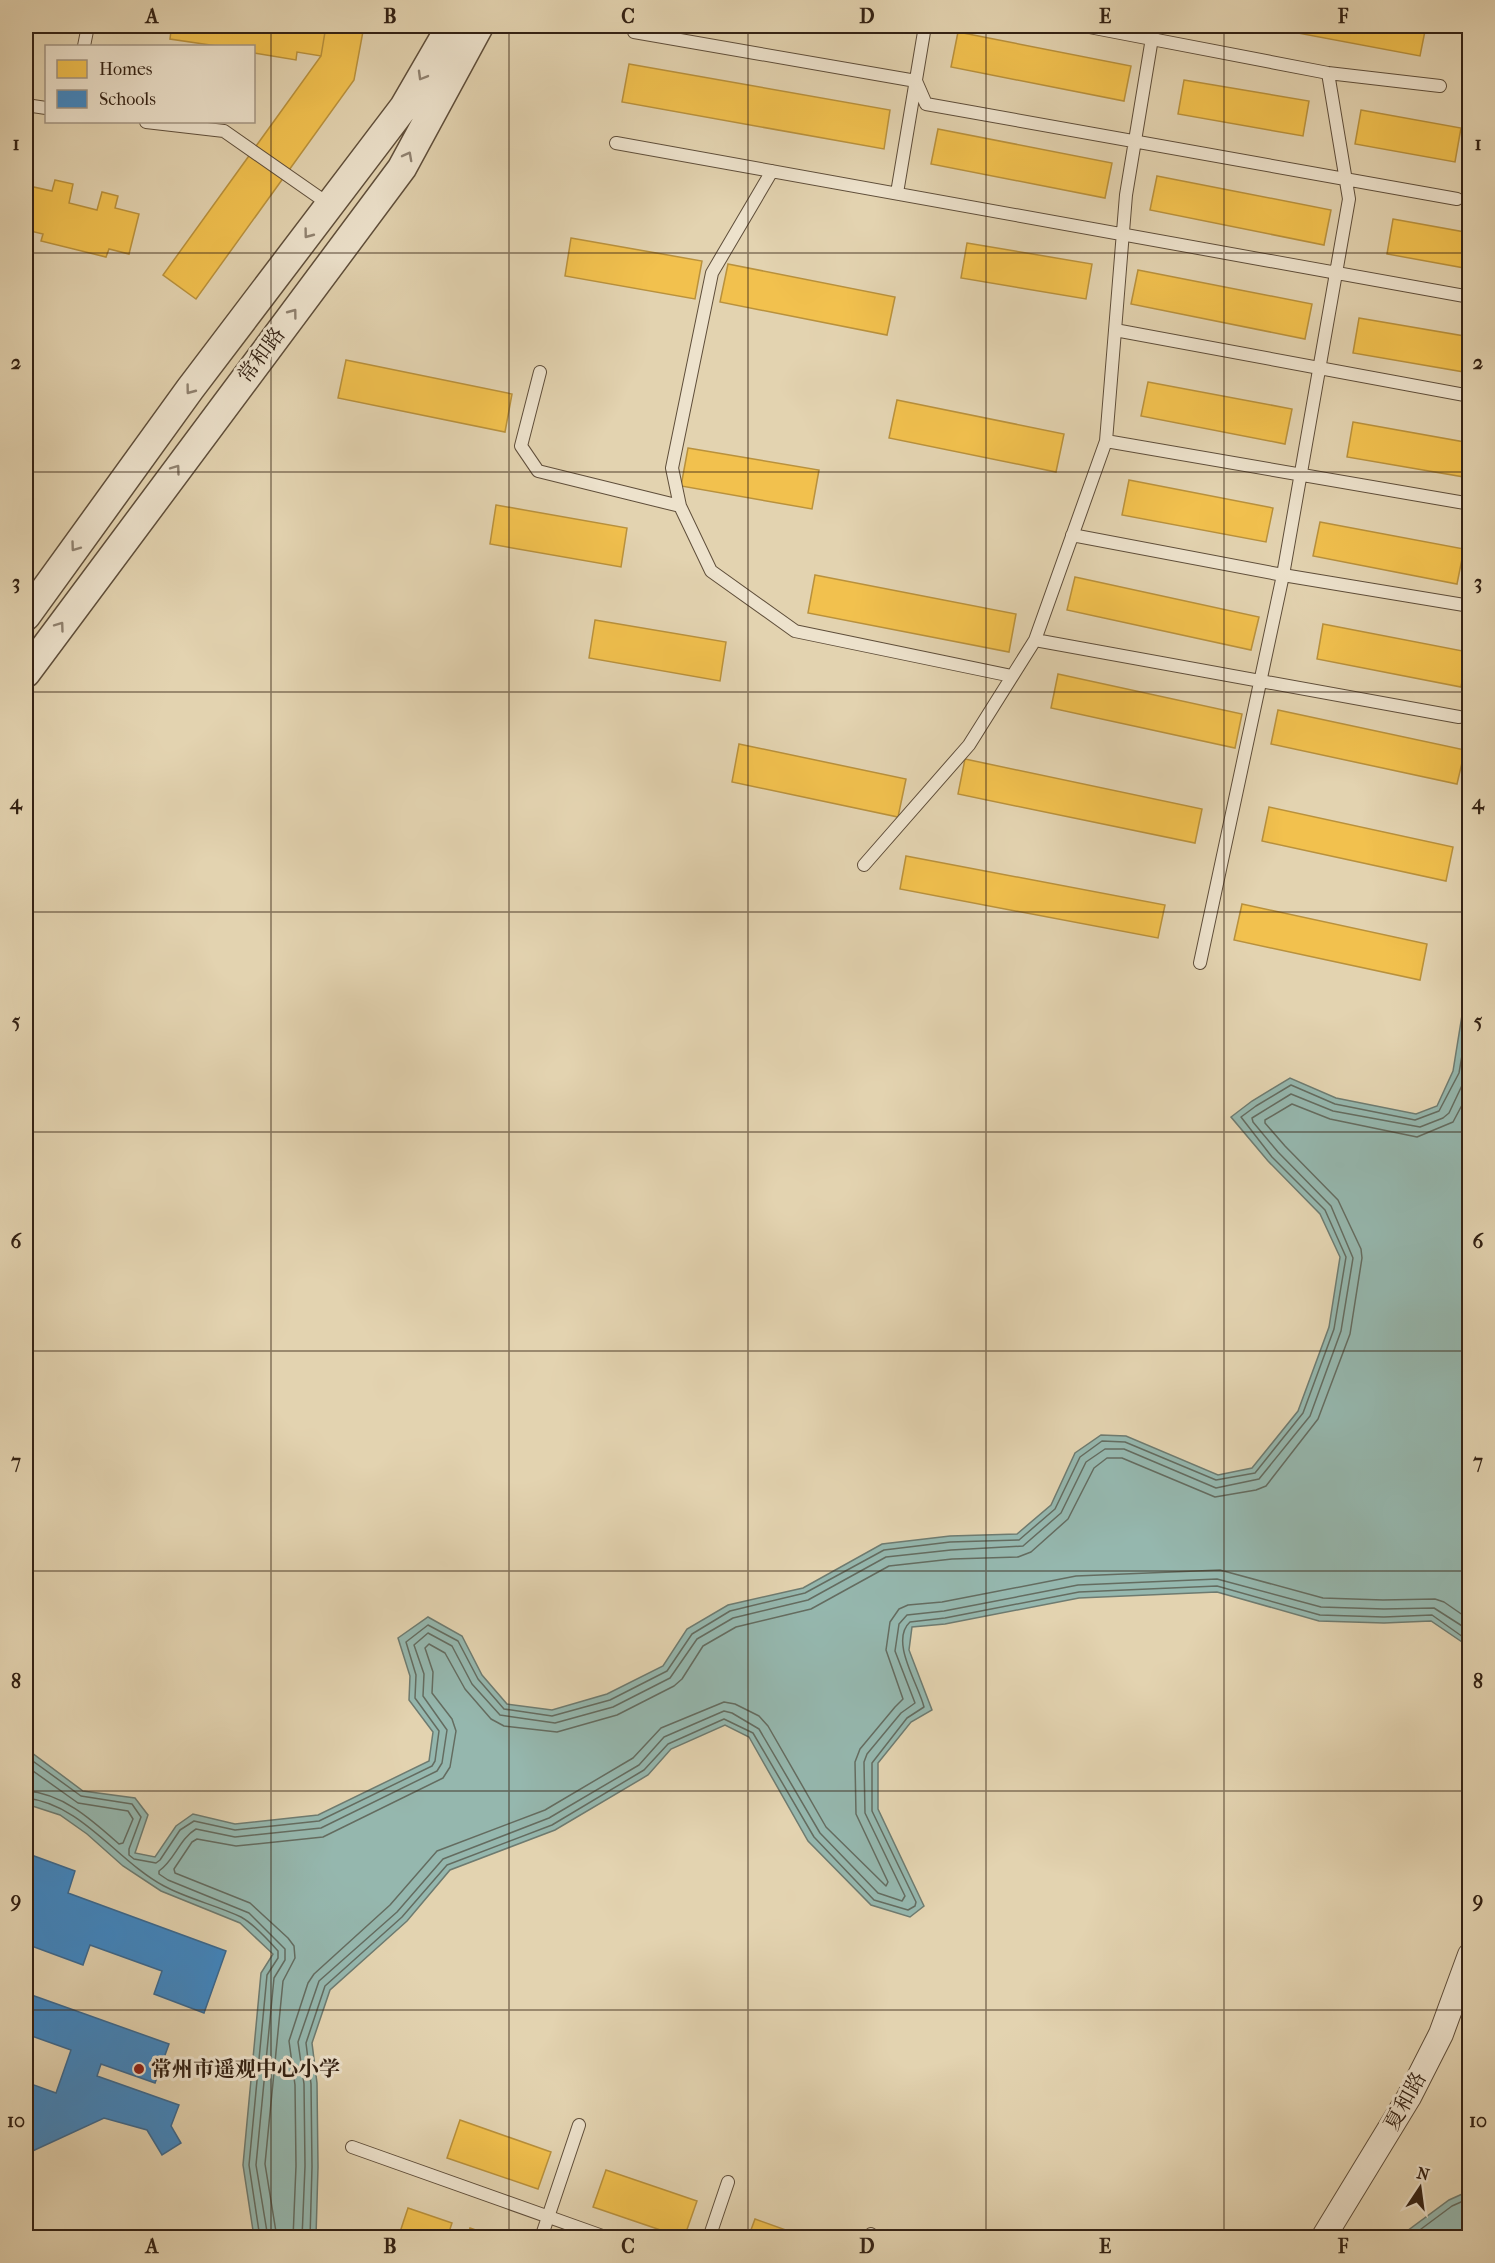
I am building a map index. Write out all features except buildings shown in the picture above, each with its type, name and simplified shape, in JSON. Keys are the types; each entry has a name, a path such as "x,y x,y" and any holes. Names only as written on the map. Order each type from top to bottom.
{"street":[{"name":"常和路","path":"26,616 190,389 404,107 451,26"},
{"name":"常和路","path":"26,673 402,168 479,26"},
{"name":"夏和路","path":"1323,2238 1409,2097 1441,2034 1470,1955"}],"lane":[{"path":"84,45 88,26"},
{"path":"897,193 925,26"},
{"path":"1084,26 1328,73 1440,86"},
{"path":"864,865 969,745 1035,640 1106,441 1126,195 1154,26"},
{"path":"634,32 916,81"},
{"path":"1200,963 1283,575 1349,199 1328,73"},
{"path":"916,81 926,104 1457,199"},
{"path":"26,105 45,108"},
{"path":"155,123 225,131 330,205"},
{"path":"616,143 1470,297"},
{"path":"772,171 712,273 672,468 680,506 711,571 795,631 1012,676"},
{"path":"1115,330 1470,396"},
{"path":"540,372 521,446 538,471 680,506"},
{"path":"1106,441 1465,503"},
{"path":"1072,535 1283,575 1470,606"},
{"path":"1035,640 1459,717"},
{"path":"541,2238 579,2125"},
{"path":"352,2147 608,2238"},
{"path":"709,2238 728,2182"}],"water":[{"path":"1469,972 1469,1651 1462,1642 1431,1621 1384,1623 1319,1621 1217,1592 1079,1598 945,1624 912,1627 909,1650 932,1710 911,1722 878,1763 878,1809 924,1906 910,1917 871,1905 808,1841 749,1737 725,1725 671,1749 648,1775 555,1830 450,1870 407,1921 330,1990 312,2043 317,2083 316,2237 254,2237 243,2165 261,1973 273,1954 240,1923 161,1891 123,1866 87,1834 60,1815 26,1804 26,1752 32,1753 83,1791 135,1798 148,1815 135,1853 155,1857 176,1826 193,1814 235,1824 318,1815 429,1761 433,1732 409,1700 410,1676 398,1638 428,1617 462,1636 482,1675 507,1704 552,1710 607,1694 663,1666 687,1629 728,1605 803,1588 882,1544 950,1536 1017,1534 1051,1505 1075,1453 1101,1435 1126,1436 1218,1475 1252,1468 1298,1411 1329,1327 1340,1257 1320,1214 1268,1161 1231,1117 1290,1078 1336,1098 1416,1114 1437,1106 1453,1071"},
{"path":"1469,2191 1469,2237 1399,2237 1449,2200"}],"place":[{"name":"常州市遥观中心小学","path":"139,2069"}]}
